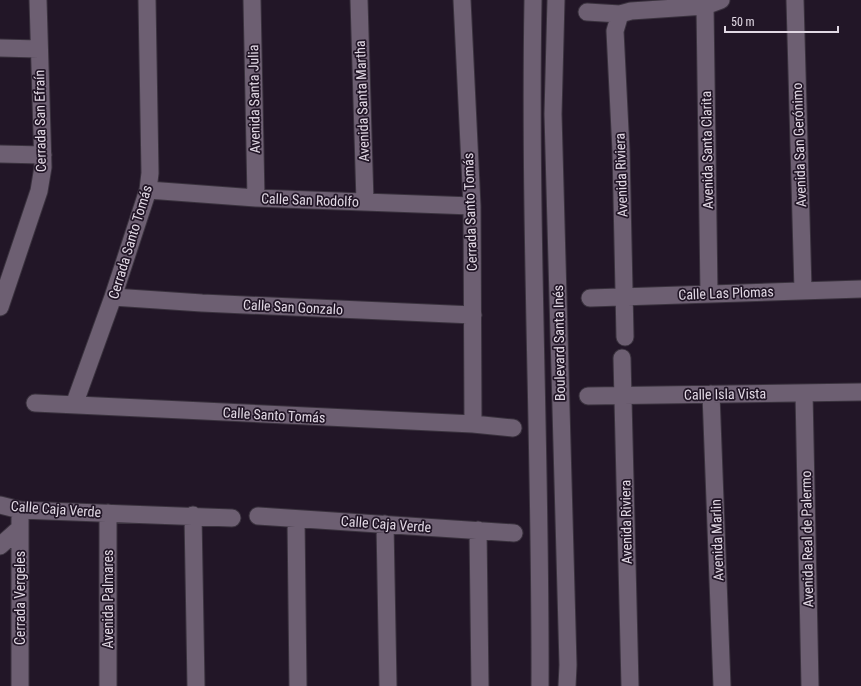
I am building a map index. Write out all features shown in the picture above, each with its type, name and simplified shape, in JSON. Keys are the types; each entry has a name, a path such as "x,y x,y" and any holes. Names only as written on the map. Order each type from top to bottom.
{"street":[{"name":"Cerrada San Efraín","path":"0,307 7,264 39,191 43,167 38,0"},
{"name":"Cerrada Santo Tomás","path":"74,405 113,297 148,190 150,173 147,0"},
{"name":"Avenida Santa Julia","path":"252,0 256,198"},
{"name":"Avenida Santa Martha","path":"360,0 365,202"},
{"name":"Cerrada Santo Tomás","path":"462,0 472,206 473,424"},
{"name":"Boulevard Santa Inés","path":"533,0 531,116 540,546 540,686"},
{"name":"Boulevard Santa Inés","path":"556,0 554,114 568,664 567,686"},
{"path":"587,12 620,14 631,11 705,6 721,0"},
{"name":"Avenida San Gerónimo","path":"795,0 803,290"},
{"name":"Avenida Santa Clarita","path":"705,6 709,294"},
{"name":"Avenida Riviera","path":"620,14 615,31 621,151 625,337"},
{"path":"0,48 39,49"},
{"path":"0,154 43,155"},
{"name":"Calle San Rodolfo","path":"148,190 256,198 472,206"},
{"name":"Calle Las Plomas","path":"590,298 624,295 861,289"},
{"name":"Calle San Gonzalo","path":"113,297 202,303 473,315"},
{"name":"Avenida Riviera","path":"622,358 630,686"},
{"name":"Calle Isla Vista","path":"588,396 861,392"},
{"name":"Avenida Real de Palermo","path":"804,393 810,686"},
{"name":"Avenida Marlin","path":"711,394 722,686"},
{"name":"Calle Santo Tomás","path":"34,403 473,424 513,428"},
{"name":"Calle Caja Verde","path":"0,505 20,510 232,518"},
{"name":"Cerrada Vergeles","path":"20,510 20,686"},
{"name":"Avenida Palmares","path":"108,513 108,686"},
{"path":"193,516 196,686"},
{"name":"Calle Caja Verde","path":"258,516 514,532"},
{"path":"296,519 298,686"},
{"path":"384,524 388,686"},
{"path":"0,546 20,528"},
{"path":"478,530 480,686"}]}
